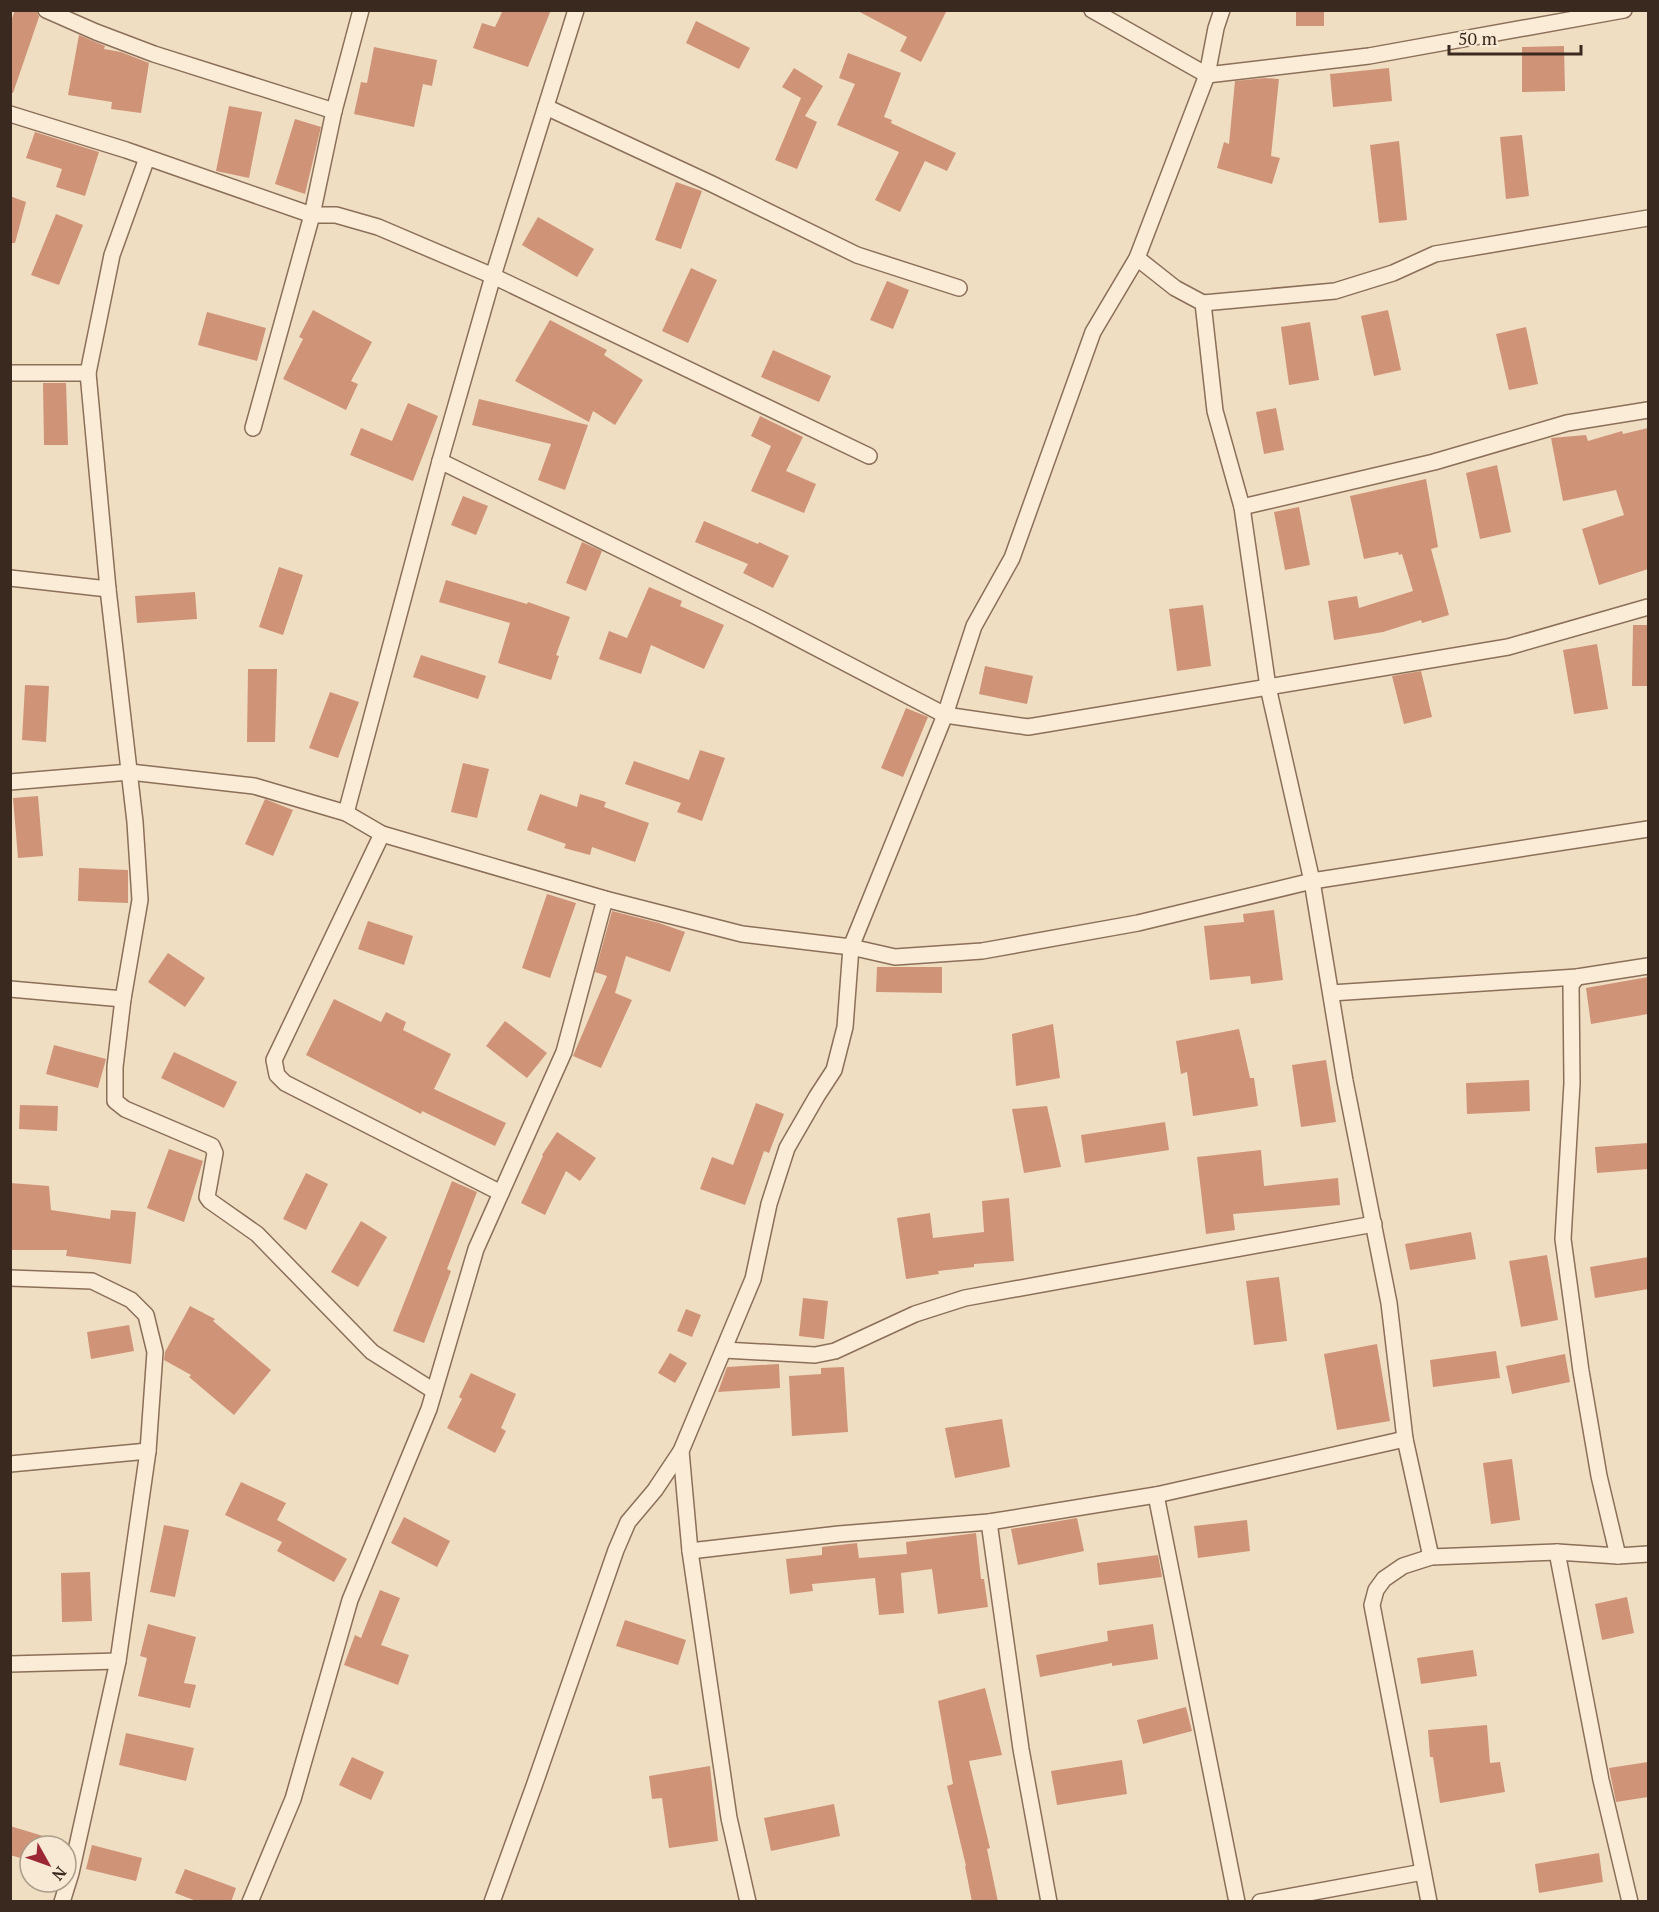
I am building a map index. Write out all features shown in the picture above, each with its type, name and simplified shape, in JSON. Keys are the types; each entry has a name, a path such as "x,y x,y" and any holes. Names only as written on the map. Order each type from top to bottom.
{"street":[{"path":"45,10 154,54 334,111"},
{"path":"253,428 312,215 334,111 361,10"},
{"path":"346,813 440,461 493,276 576,10"},
{"path":"1092,10 1207,75 1369,56 1624,10"},
{"path":"492,1902 616,1550 628,1522 655,1490 681,1451 753,1279 769,1204 787,1148 834,1070 845,1027 851,947 945,715 974,626 1012,558 1093,332 1137,258 1207,75 1222,10"},
{"path":"546,107 712,184 857,255 959,288"},
{"path":"10,114 126,150 312,215 336,215 378,227 493,276 869,456"},
{"path":"147,158 112,255 88,373 108,590 130,772 140,900 123,999 115,1067 115,1101 125,1109 213,1146 215,1153 207,1197 210,1201 257,1234 372,1352 435,1391"},
{"path":"1137,258 1175,288 1203,303 1335,291 1393,273 1435,254 1648,218"},
{"path":"1203,303 1215,411 1242,507 1268,687 1312,881 1345,1081 1389,1303 1405,1439 1431,1557"},
{"path":"10,373 88,373"},
{"path":"1242,507 1434,462 1567,423 1648,410"},
{"path":"440,461 759,618 945,715 1028,728 1508,647 1648,608"},
{"path":"10,578 108,590"},
{"path":"10,782 130,772 254,786 346,813 382,834 605,898 742,934 851,947 896,957 982,951 1138,923 1312,881 1648,829"},
{"path":"382,834 274,1060 277,1075 285,1083 501,1192"},
{"path":"250,1902 293,1799 350,1600 435,1391 476,1249 564,1052 605,898"},
{"path":"1331,993 1577,978 1648,966"},
{"path":"1577,978 1571,986 1572,1083 1563,1239 1581,1371 1599,1476 1618,1556"},
{"path":"10,989 123,999"},
{"path":"724,1350 815,1355 835,1351 915,1314 965,1298 1374,1224"},
{"path":"10,1278 92,1281 131,1300 147,1315 155,1352 148,1451 118,1661 74,1862 62,1902"},
{"path":"690,1551 839,1533 989,1522 1156,1495 1405,1439"},
{"path":"10,1464 148,1451"},
{"path":"681,1451 690,1551 729,1818 748,1902"},
{"path":"1156,1495 1237,1902"},
{"path":"989,1522 1021,1749 1049,1902"},
{"path":"1557,1552 1601,1780 1630,1902"},
{"path":"1429,1902 1372,1605 1376,1590 1384,1579 1403,1566 1431,1557 1557,1552 1618,1556 1648,1554"},
{"path":"10,1664 118,1661"},
{"path":"1260,1902 1423,1872"}],"building":[{"path":"15,10 32,10 37,12 39,17 13,93 10,93 10,24"},
{"path":"503,10 551,10 528,67 473,48 482,23 495,27"},
{"path":"856,10 947,10 921,62 900,51 907,37"},
{"path":"1296,10 1324,10 1324,26 1296,26"},
{"path":"696,21 750,48 739,69 686,43"},
{"path":"79,35 105,46 104,49 121,52 149,63 141,113 111,109 112,102 68,95"},
{"path":"1564,46 1565,91 1522,92 1522,47"},
{"path":"374,47 437,60 432,86 423,84 414,127 354,114 361,82 367,83"},
{"path":"848,53 901,73 884,117 892,120 891,123 956,153 947,171 925,161 900,212 875,200 899,152 837,125 855,84 839,78"},
{"path":"794,68 823,86 805,116 817,122 797,169 775,160 801,98 782,87"},
{"path":"1389,68 1392,101 1333,107 1330,74"},
{"path":"1279,79 1271,156 1280,158 1272,184 1217,168 1224,142 1229,144 1235,81"},
{"path":"229,106 262,112 249,178 216,171"},
{"path":"295,119 321,127 305,194 275,184"},
{"path":"35,132 99,152 85,196 56,187 62,169 26,158"},
{"path":"1522,135 1529,196 1506,199 1500,137"},
{"path":"1399,141 1407,220 1379,223 1370,145"},
{"path":"676,182 702,191 681,249 655,240"},
{"path":"10,196 26,202 15,243 10,243"},
{"path":"56,214 83,225 59,285 31,275"},
{"path":"538,217 594,249 577,277 522,245"},
{"path":"691,268 717,280 688,343 662,331"},
{"path":"887,281 909,290 893,329 870,320"},
{"path":"313,310 372,342 351,381 358,384 346,410 283,379 303,339 299,337"},
{"path":"1388,310 1401,370 1374,376 1361,316"},
{"path":"207,312 266,328 257,361 198,345"},
{"path":"550,320 607,350 604,355 643,380 615,425 593,411 589,422 515,381"},
{"path":"1310,322 1319,380 1289,385 1281,327"},
{"path":"1526,327 1538,384 1509,390 1496,334"},
{"path":"773,350 831,376 819,402 761,377"},
{"path":"43,383 66,383 68,445 44,445"},
{"path":"479,399 588,425 565,490 538,480 551,444 472,425"},
{"path":"408,403 438,416 413,481 350,455 361,428 392,441"},
{"path":"1276,408 1284,450 1264,454 1256,412"},
{"path":"760,416 803,437 786,471 816,484 804,513 751,491 771,446 751,436"},
{"path":"1648,428 1648,569 1599,585 1582,529 1624,515 1616,490 1563,501 1551,438 1586,435 1588,441 1622,431 1623,434"},
{"path":"1497,465 1511,532 1480,539 1466,473"},
{"path":"1426,479 1438,547 1431,549 1449,615 1422,623 1421,620 1383,632 1334,640 1328,601 1357,596 1359,608 1413,591 1402,554 1399,555 1398,552 1364,559 1350,496"},
{"path":"463,496 488,506 476,535 451,525"},
{"path":"1299,507 1310,565 1285,570 1274,512"},
{"path":"704,521 789,556 773,588 743,573 748,564 695,542"},
{"path":"582,542 602,551 586,591 566,583"},
{"path":"279,567 303,575 283,635 259,627"},
{"path":"446,580 527,604 528,602 570,617 556,655 559,656 551,680 498,663 510,623 439,602"},
{"path":"649,587 682,601 680,606 724,625 704,669 651,645 641,674 599,659 609,631 627,638"},
{"path":"195,592 197,619 137,623 135,596"},
{"path":"1203,605 1211,666 1177,671 1169,609"},
{"path":"1633,625 1648,625 1648,686 1632,686"},
{"path":"1597,644 1608,709 1574,714 1563,650"},
{"path":"421,655 486,676 478,699 413,677"},
{"path":"985,666 1033,676 1027,704 979,694"},
{"path":"248,669 277,669 275,742 247,742"},
{"path":"1421,671 1432,717 1404,724 1392,676"},
{"path":"25,685 49,686 46,742 22,740"},
{"path":"330,692 359,702 338,758 309,748"},
{"path":"906,708 928,717 903,777 881,768"},
{"path":"700,750 725,758 702,821 677,812 681,803 625,784 634,761 689,780"},
{"path":"463,763 489,769 477,818 451,812"},
{"path":"540,794 577,807 580,794 606,802 604,807 649,823 635,862 592,847 590,855 564,848 566,844 527,830"},
{"path":"38,796 43,856 18,858 13,798"},
{"path":"265,799 293,810 273,856 245,844"},
{"path":"79,868 128,870 128,903 78,901"},
{"path":"547,894 576,903 550,978 522,968"},
{"path":"1274,910 1283,980 1251,984 1250,976 1210,980 1204,926 1244,922 1243,914"},
{"path":"612,911 685,932 670,972 626,956 615,993 632,1000 601,1068 573,1056 607,976 595,972"},
{"path":"368,921 413,936 404,965 358,949"},
{"path":"168,953 205,978 185,1007 148,982"},
{"path":"877,967 942,967 942,993 876,992"},
{"path":"1648,977 1648,1014 1591,1024 1586,988"},
{"path":"334,999 381,1022 386,1012 406,1022 403,1030 451,1054 434,1089 506,1123 495,1146 422,1111 421,1114 306,1055"},
{"path":"505,1021 547,1053 527,1078 486,1046"},
{"path":"1053,1024 1060,1078 1016,1086 1012,1034"},
{"path":"1239,1029 1250,1078 1254,1078 1258,1106 1193,1116 1187,1072 1181,1074 1176,1041"},
{"path":"54,1045 106,1059 98,1088 46,1074"},
{"path":"174,1052 237,1082 224,1108 161,1078"},
{"path":"1326,1060 1336,1122 1301,1127 1292,1065"},
{"path":"1529,1080 1530,1111 1467,1114 1466,1083"},
{"path":"756,1103 784,1114 769,1153 764,1151 745,1205 700,1189 712,1157 733,1165"},
{"path":"20,1105 58,1106 57,1131 19,1129"},
{"path":"1047,1106 1061,1167 1024,1173 1012,1109"},
{"path":"1165,1122 1169,1150 1085,1163 1081,1135"},
{"path":"557,1132 596,1158 580,1181 566,1171 545,1215 521,1203 542,1155"},
{"path":"1648,1143 1648,1169 1597,1173 1595,1147"},
{"path":"169,1149 203,1161 184,1222 147,1208"},
{"path":"1261,1150 1264,1186 1338,1178 1340,1205 1233,1214 1235,1230 1206,1234 1197,1157"},
{"path":"306,1173 328,1184 306,1230 283,1219"},
{"path":"452,1181 477,1192 447,1269 451,1271 424,1343 393,1331"},
{"path":"10,1183 49,1186 51,1210 110,1219 111,1210 136,1212 131,1264 66,1256 67,1250 10,1250"},
{"path":"1009,1198 1014,1261 974,1264 974,1267 938,1271 939,1274 906,1279 897,1218 930,1213 933,1238 984,1232 982,1201"},
{"path":"361,1221 387,1237 358,1287 331,1272"},
{"path":"1471,1232 1476,1259 1410,1270 1405,1244"},
{"path":"1547,1255 1558,1320 1521,1327 1509,1261"},
{"path":"1648,1257 1648,1289 1595,1298 1590,1267"},
{"path":"1279,1277 1287,1341 1254,1345 1246,1281"},
{"path":"803,1298 828,1301 824,1339 799,1336"},
{"path":"190,1306 215,1319 213,1321 271,1370 234,1415 189,1377 191,1375 164,1360 165,1352"},
{"path":"686,1309 701,1315 692,1337 677,1331"},
{"path":"129,1325 134,1351 91,1359 87,1332"},
{"path":"1377,1344 1390,1421 1337,1430 1324,1354"},
{"path":"1496,1351 1500,1378 1433,1387 1430,1360"},
{"path":"670,1353 687,1363 675,1383 658,1373"},
{"path":"1565,1354 1570,1382 1512,1394 1506,1366"},
{"path":"779,1364 780,1388 718,1392 727,1367"},
{"path":"844,1367 848,1432 792,1436 789,1376 821,1374 821,1368"},
{"path":"471,1373 516,1394 501,1428 506,1431 495,1453 447,1428 462,1399 459,1397"},
{"path":"1002,1419 1010,1467 955,1478 945,1428"},
{"path":"1512,1459 1520,1520 1491,1524 1483,1463"},
{"path":"241,1482 286,1503 277,1520 347,1559 334,1582 277,1551 282,1542 225,1515"},
{"path":"404,1517 450,1541 437,1567 391,1543"},
{"path":"1077,1518 1084,1551 1018,1565 1011,1529"},
{"path":"1247,1520 1250,1551 1198,1558 1194,1526"},
{"path":"164,1525 189,1530 175,1597 150,1592"},
{"path":"976,1533 981,1579 984,1579 988,1607 938,1614 932,1569 901,1573 904,1613 879,1615 875,1578 812,1584 813,1591 790,1594 786,1559 822,1555 822,1547 857,1543 859,1558 907,1554 906,1542"},
{"path":"1158,1555 1162,1577 1099,1585 1097,1563"},
{"path":"90,1572 92,1621 62,1622 61,1573"},
{"path":"380,1590 400,1598 381,1645 409,1655 398,1685 344,1665 355,1635 361,1638"},
{"path":"1627,1597 1634,1633 1602,1640 1595,1604"},
{"path":"625,1620 686,1640 678,1665 616,1646"},
{"path":"148,1624 196,1637 184,1683 196,1685 190,1708 138,1696 147,1658 140,1656"},
{"path":"1153,1624 1158,1659 1112,1666 1112,1663 1040,1677 1036,1655 1108,1641 1107,1631"},
{"path":"1473,1650 1477,1676 1421,1684 1417,1658"},
{"path":"985,1688 1002,1755 969,1761 990,1848 987,1849 998,1902 972,1902 947,1786 953,1784 938,1701"},
{"path":"1186,1707 1192,1731 1143,1744 1137,1720"},
{"path":"1487,1725 1490,1763 1500,1762 1505,1792 1440,1803 1433,1757 1430,1757 1428,1730"},
{"path":"126,1733 194,1748 186,1781 119,1765"},
{"path":"352,1757 384,1772 371,1800 339,1785"},
{"path":"1122,1760 1127,1794 1057,1805 1051,1771"},
{"path":"1648,1762 1648,1797 1616,1802 1609,1768"},
{"path":"710,1766 718,1841 669,1848 662,1798 652,1799 649,1776"},
{"path":"834,1804 840,1836 771,1851 764,1818"},
{"path":"10,1826 36,1834 18,1834 18,1857 10,1855"},
{"path":"92,1845 142,1858 136,1881 86,1869"},
{"path":"1599,1853 1603,1882 1539,1893 1535,1864"},
{"path":"185,1869 236,1888 231,1902 199,1902 175,1893"}]}
